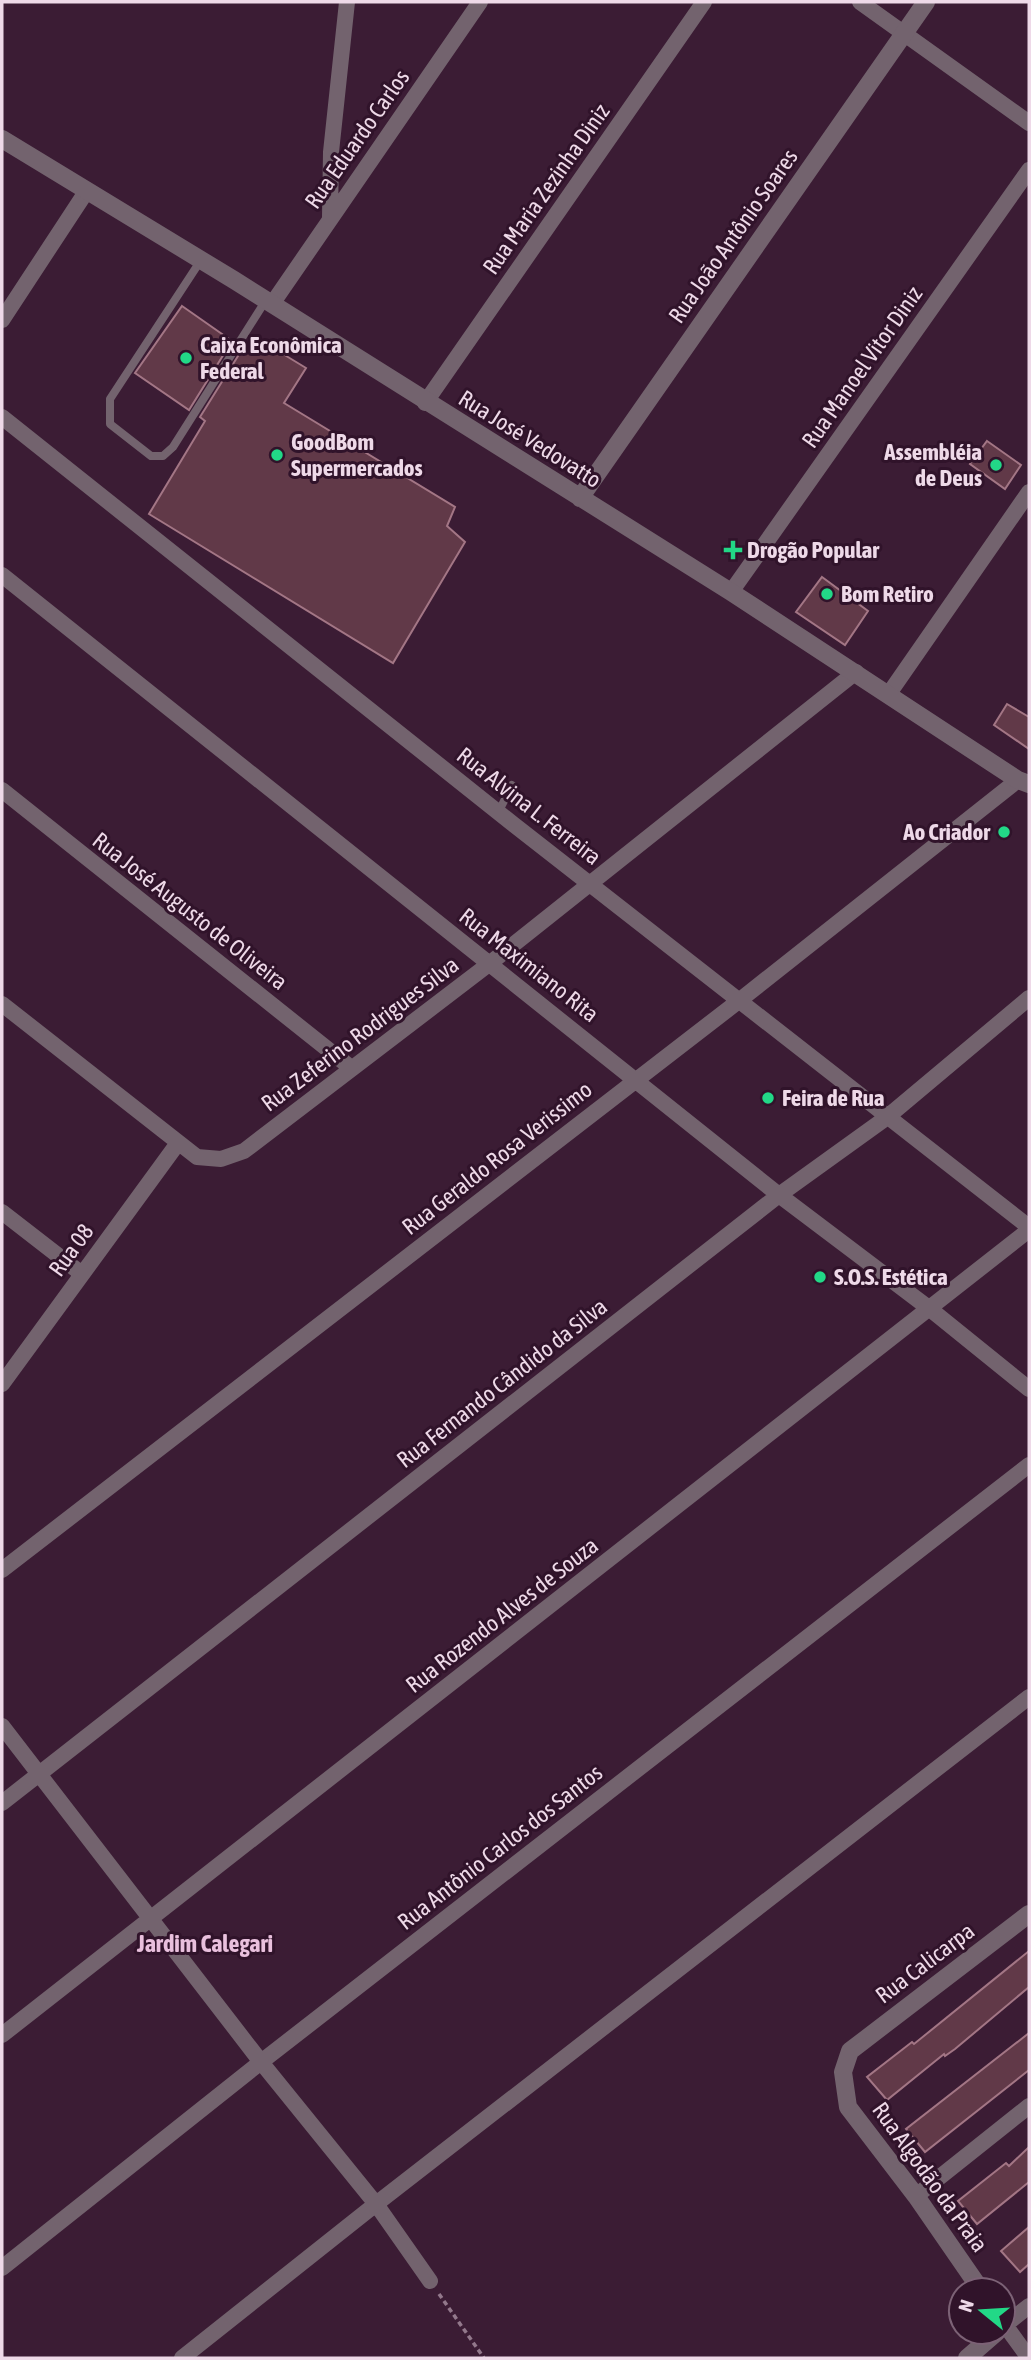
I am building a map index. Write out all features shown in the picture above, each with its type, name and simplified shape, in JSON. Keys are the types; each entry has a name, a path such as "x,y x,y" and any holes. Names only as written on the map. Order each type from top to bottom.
{"street":[{"path":"330,217 331,152 346,2"},
{"name":"Rua Eduardo Carlos","path":"269,302 480,2"},
{"name":"Rua Maria Zezinha Diniz","path":"425,403 704,2"},
{"path":"860,2 1029,123"},
{"name":"Rua João Antônio Soares","path":"580,498 926,2"},
{"name":"Rua José Vedovatto","path":"2,139 269,302 425,403 731,592 1024,782"},
{"name":"Rua Manoel Vitor Diniz","path":"731,592 1029,170"},
{"path":"2,320 86,192"},
{"name":"Rua Alvina L. Ferreira","path":"2,417 1029,1229"},
{"path":"888,695 1029,492"},
{"name":"Rua Maximiano Rita","path":"2,575 637,1079 779,1195 930,1309 1029,1390"},
{"name":"Rua Zeferino Rodrigues Silva","path":"2,1004 197,1157 221,1159 244,1152 350,1067 489,964 856,671"},
{"name":"Rua Geraldo Rosa Verissimo","path":"2,1570 1024,782"},
{"name":"Rua José Augusto de Oliveira","path":"2,790 350,1067"},
{"name":"Rua Fernando Cândido da Silva","path":"2,1803 779,1195 886,1118 1029,998"},
{"name":"Rua 08","path":"2,1384 178,1143"},
{"path":"2,1212 82,1274"},
{"name":"Rua Rozendo Alves de Souza","path":"2,2035 1029,1229"},
{"name":"Rua Antônio Carlos dos Santos","path":"2,2268 261,2062 1029,1465"},
{"path":"182,2358 376,2204 1029,1698"},
{"path":"2,1726 261,2062 376,2204 430,2281"},
{"name":"Rua Calicarpa","path":"850,2051 1029,1914"},
{"name":"Rua Algodão da Praia","path":"850,2051 843,2073 848,2107 916,2196 971,2276"},
{"path":"916,2196 1029,2106"},
{"path":"1017,2344 1029,2358"},
{"path":"967,2358 981,2346"}],"lane":[{"path":"201,260 110,399 110,424 151,456 163,456 173,447 269,302"},
{"path":"499,811 512,785"}],"path":[{"path":"430,2281 484,2358"}],"building":[{"name":"Caixa Econômica Federal","path":"182,306 232,341 189,410 135,373"},
{"name":"GoodBom Supermercados","path":"255,337 306,368 284,403 455,507 447,526 465,542 393,663 149,514 205,421 200,417 243,348 247,351"},
{"name":"Assembléia de Deus","path":"987,441 1021,465 1005,489 970,464"},
{"name":"Bom Retiro","path":"822,577 868,611 845,645 796,612"},
{"path":"1007,704 1029,717 1029,749 994,725"},
{"path":"1029,1951 1029,1987 955,2049 945,2056 944,2054 887,2100 867,2077 912,2042 914,2044"},
{"path":"1029,2033 1029,2070 925,2152 906,2129"},
{"path":"1029,2147 1029,2182 977,2224 958,2201 1006,2163 1009,2166"},
{"path":"1029,2227 1029,2264 1020,2272 1001,2251"}],"place":[{"name":"Caixa Econômica Federal","path":"186,358"},
{"name":"GoodBom Supermercados","path":"277,455"},
{"name":"Assembléia de Deus","path":"996,465"},
{"name":"Drogão Popular","path":"733,550"},
{"name":"Bom Retiro","path":"827,594"},
{"name":"Ao Criador","path":"1004,832"},
{"name":"Feira de Rua","path":"768,1098"},
{"name":"S.O.S. Estética","path":"820,1277"}],"district":[{"name":"Jardim Calegari","path":"205,1944"}]}
